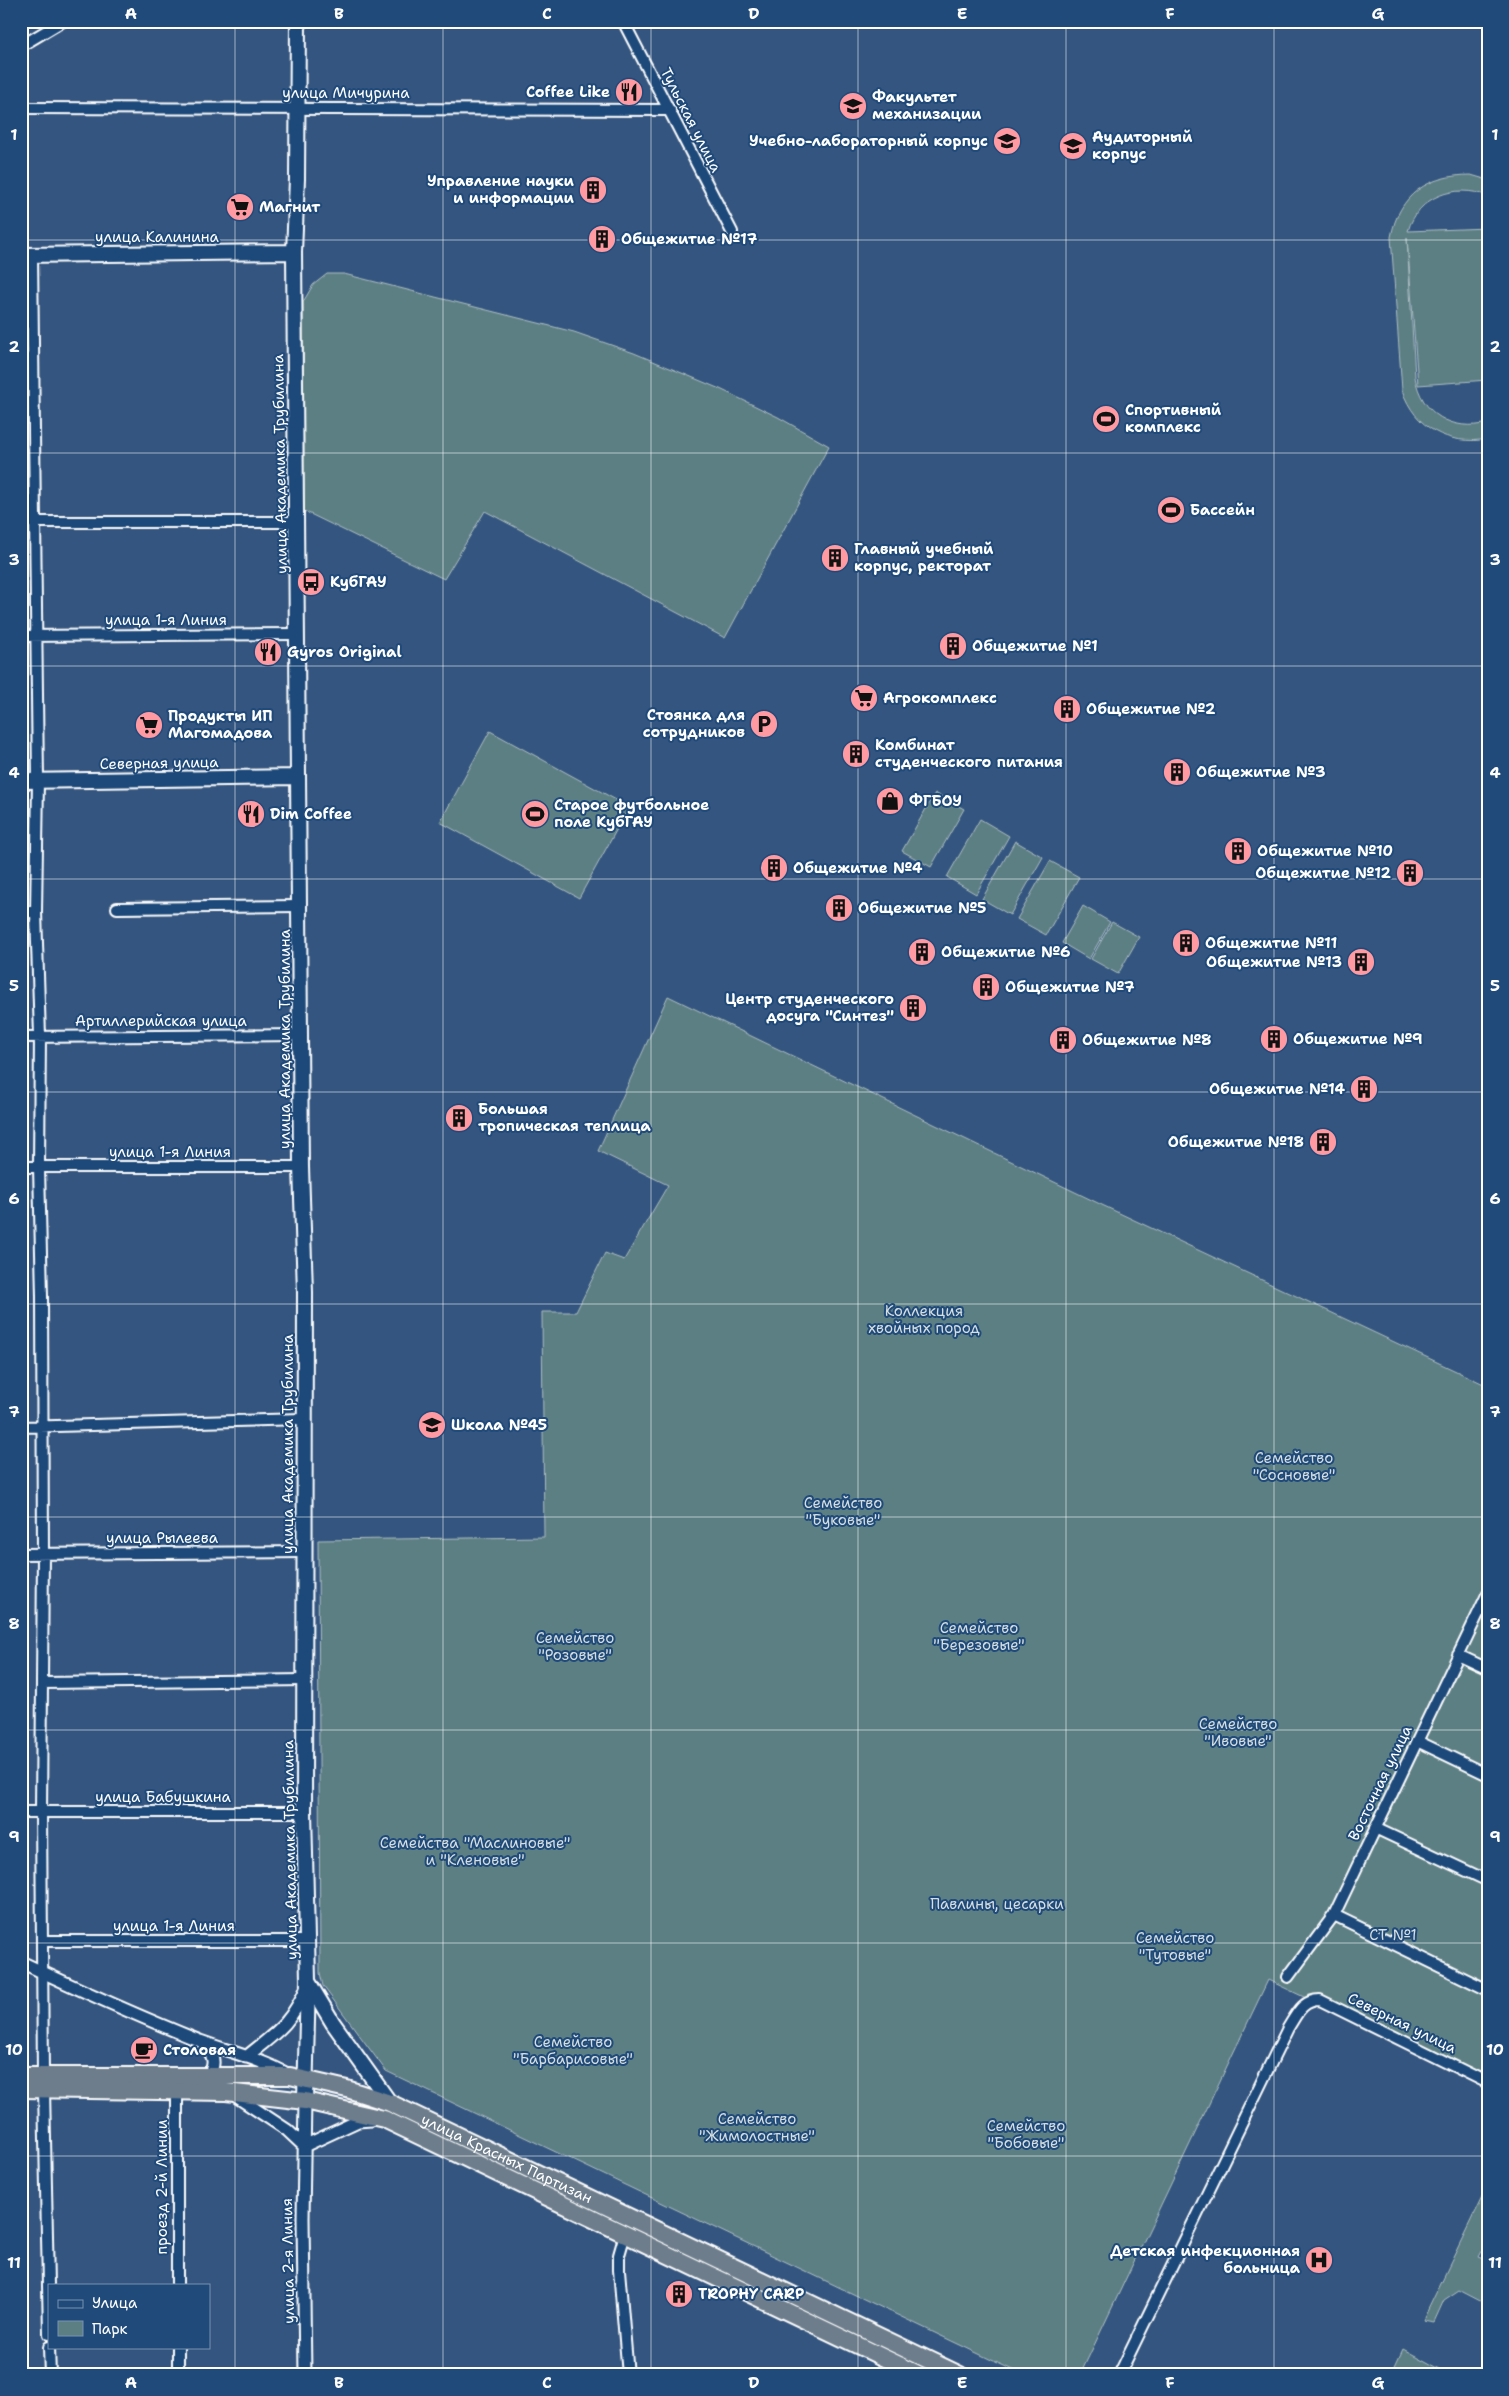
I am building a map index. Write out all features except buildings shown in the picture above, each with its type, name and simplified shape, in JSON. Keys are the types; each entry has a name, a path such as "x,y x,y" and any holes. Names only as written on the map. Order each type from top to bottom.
{"highway":[{"name":"улица Красных Партизан","path":"21,2076 44,2083 226,2092 305,2101 384,2119 920,2375"},
{"name":"улица Красных Партизан","path":"21,2088 44,2083 208,2076 298,2077 390,2103 960,2375"}],"main road":[{"name":"улица Академика Трубилина","path":"298,21 294,252 301,1167 304,1292 304,1812 308,1983 298,2077"},
{"name":"улица Калинина","path":"26,255 294,252"},
{"name":"Северная улица","path":"21,781 298,777"},
{"path":"308,1983 333,2024 390,2103"},
{"name":"улица 2-я Линия","path":"298,2077 305,2101"}],"street":[{"path":"21,46 63,21"},
{"name":"Тульская улица","path":"623,21 732,232"},
{"name":"улица Мичурина","path":"21,108 670,110"},
{"path":"26,255 35,522 38,780 36,912 40,1036 39,1166 43,1554 42,1972 48,2284"},
{"path":"21,522 296,522"},
{"name":"улица 1-я Линия","path":"21,636 297,634"},
{"path":"117,908 300,906"},
{"path":"21,912 36,912"},
{"name":"Артиллерийская улица","path":"21,1037 301,1035"},
{"name":"улица 1-я Линия","path":"21,1167 301,1167"},
{"path":"21,1426 303,1419"},
{"name":"улица Рылеева","path":"21,1554 304,1552"},
{"name":"Восточная улица","path":"1288,1977 1334,1915 1488,1594"},
{"path":"1458,1655 1488,1669"},
{"path":"42,1683 304,1680"},
{"path":"1417,1741 1488,1775"},
{"name":"улица Бабушкина","path":"21,1812 304,1812"},
{"path":"1375,1828 1488,1881"},
{"path":"1334,1915 1488,1990"},
{"name":"улица 1-я Линия","path":"42,1941 307,1940"},
{"path":"21,1962 202,2042 246,2056 298,2077"},
{"name":"улица Академика Трубилина","path":"246,2056 285,2025 296,2011 308,1983"},
{"name":"Северная улица","path":"1119,2375 1288,2028 1302,2006 1309,2000 1320,2000 1488,2084"},
{"path":"202,2042 211,2051 214,2059 212,2070 208,2076"},
{"name":"проезд 2-й Линии","path":"176,2090 178,2284"},
{"path":"226,2092 252,2105 287,2130 304,2146 358,2120 384,2119"},
{"name":"улица 2-я Линия","path":"305,2101 305,2375"},
{"path":"625,2234 619,2255 619,2270 628,2375"},
{"path":"49,2348 50,2375"},
{"path":"178,2348 178,2375"}],"green space":[{"path":"1471,175 1488,180 1488,196 1463,191 1439,196 1429,201 1420,209 1408,231 1488,228 1488,380 1418,385 1407,237 1415,377 1418,390 1431,410 1440,417 1462,425 1488,423 1488,439 1460,440 1447,437 1424,424 1415,415 1402,390 1391,237 1401,209 1408,198 1418,190 1429,183 1441,179"},
{"path":"327,274 344,274 574,332 634,353 720,389 778,417 829,446 725,638 485,511 444,579 304,511 303,302 313,285"},
{"name":"Старое футбольное поле КубГАУ","path":"490,731 629,807 579,898 440,822"},
{"path":"935,793 964,809 931,867 902,851"},
{"path":"980,819 1009,836 976,894 947,877"},
{"path":"1015,841 1043,857 1010,915 982,899"},
{"path":"1050,861 1079,877 1046,935 1017,919"},
{"path":"1083,906 1110,922 1089,959 1062,943"},
{"path":"1112,922 1139,937 1118,974 1091,959"},
{"path":"668,996 1102,1205 1488,1386 1488,2084 1268,1980 1080,2375 1023,2375 386,2071 323,1986 320,1973 318,1540 544,1537 542,1312 576,1312 605,1253 624,1260 668,1185 598,1151"},
{"path":"1488,2185 1488,2242 1480,2257 1488,2260 1488,2305 1459,2290 1444,2300 1434,2322 1423,2320"},
{"path":"1403,2349 1451,2375 1391,2375"}],"place":[{"name":"Coffee Like","path":"629,92"},
{"name":"Факультет механизации","path":"853,106"},
{"name":"Учебно-лабораторный корпус","path":"1007,141"},
{"name":"Аудиторный корпус","path":"1073,146"},
{"name":"Управление науки и информации","path":"593,190"},
{"name":"Магнит","path":"240,207"},
{"name":"Общежитие №17","path":"602,239"},
{"name":"Спортивный комплекс","path":"1106,419"},
{"name":"Бассейн","path":"1171,510"},
{"name":"Главный учебный корпус, ректорат","path":"835,558"},
{"name":"КубГАУ","path":"311,582"},
{"name":"Общежитие №1","path":"953,646"},
{"name":"Gyros Original","path":"268,652"},
{"name":"Агрокомплекс","path":"864,698"},
{"name":"Общежитие №2","path":"1067,709"},
{"name":"Стоянка для сотрудников","path":"764,724"},
{"name":"Продукты ИП Магомадова","path":"149,725"},
{"name":"Комбинат студенческого питания","path":"856,754"},
{"name":"Общежитие №3","path":"1177,772"},
{"name":"ФГБОУ","path":"890,801"},
{"name":"Dim Coffee","path":"251,814"},
{"name":"Старое футбольное поле КубГАУ","path":"535,814"},
{"name":"Общежитие №10","path":"1238,851"},
{"name":"Общежитие №4","path":"774,868"},
{"name":"Общежитие №12","path":"1410,873"},
{"name":"Общежитие №5","path":"839,908"},
{"name":"Общежитие №11","path":"1186,943"},
{"name":"Общежитие №6","path":"922,952"},
{"name":"Общежитие №13","path":"1361,962"},
{"name":"Общежитие №7","path":"986,987"},
{"name":"Центр студенческого досуга \"Синтез\"","path":"913,1008"},
{"name":"Общежитие №9","path":"1274,1039"},
{"name":"Общежитие №8","path":"1063,1040"},
{"name":"Общежитие №14","path":"1364,1089"},
{"name":"Большая тропическая теплица","path":"459,1118"},
{"name":"Общежитие №18","path":"1323,1142"},
{"name":"Школа №45","path":"432,1425"},
{"name":"Столовая","path":"144,2050"},
{"name":"Детская инфекционная больница","path":"1319,2260"},
{"name":"TROPHY CARP","path":"679,2294"}],"park label":[{"name":"Коллекция хвойных пород","path":"924,1320"},
{"name":"Семейство \"Сосновые\"","path":"1294,1466"},
{"name":"Семейство \"Буковые\"","path":"843,1512"},
{"name":"Семейство \"Березовые\"","path":"979,1636"},
{"name":"Семейство \"Розовые\"","path":"575,1646"},
{"name":"Семейство \"Ивовые\"","path":"1238,1732"},
{"name":"Семейства \"Маслиновые\" и \"Кленовые\"","path":"475,1852"},
{"name":"Павлины, цесарки","path":"997,1904"},
{"name":"СТ №1","path":"1393,1935"},
{"name":"Семейство \"Тутовые\"","path":"1175,1946"},
{"name":"Семейство \"Барбарисовые\"","path":"573,2050"},
{"name":"Семейство \"Жимолостные\"","path":"757,2128"},
{"name":"Семейство \"Бобовые\"","path":"1026,2134"}]}
